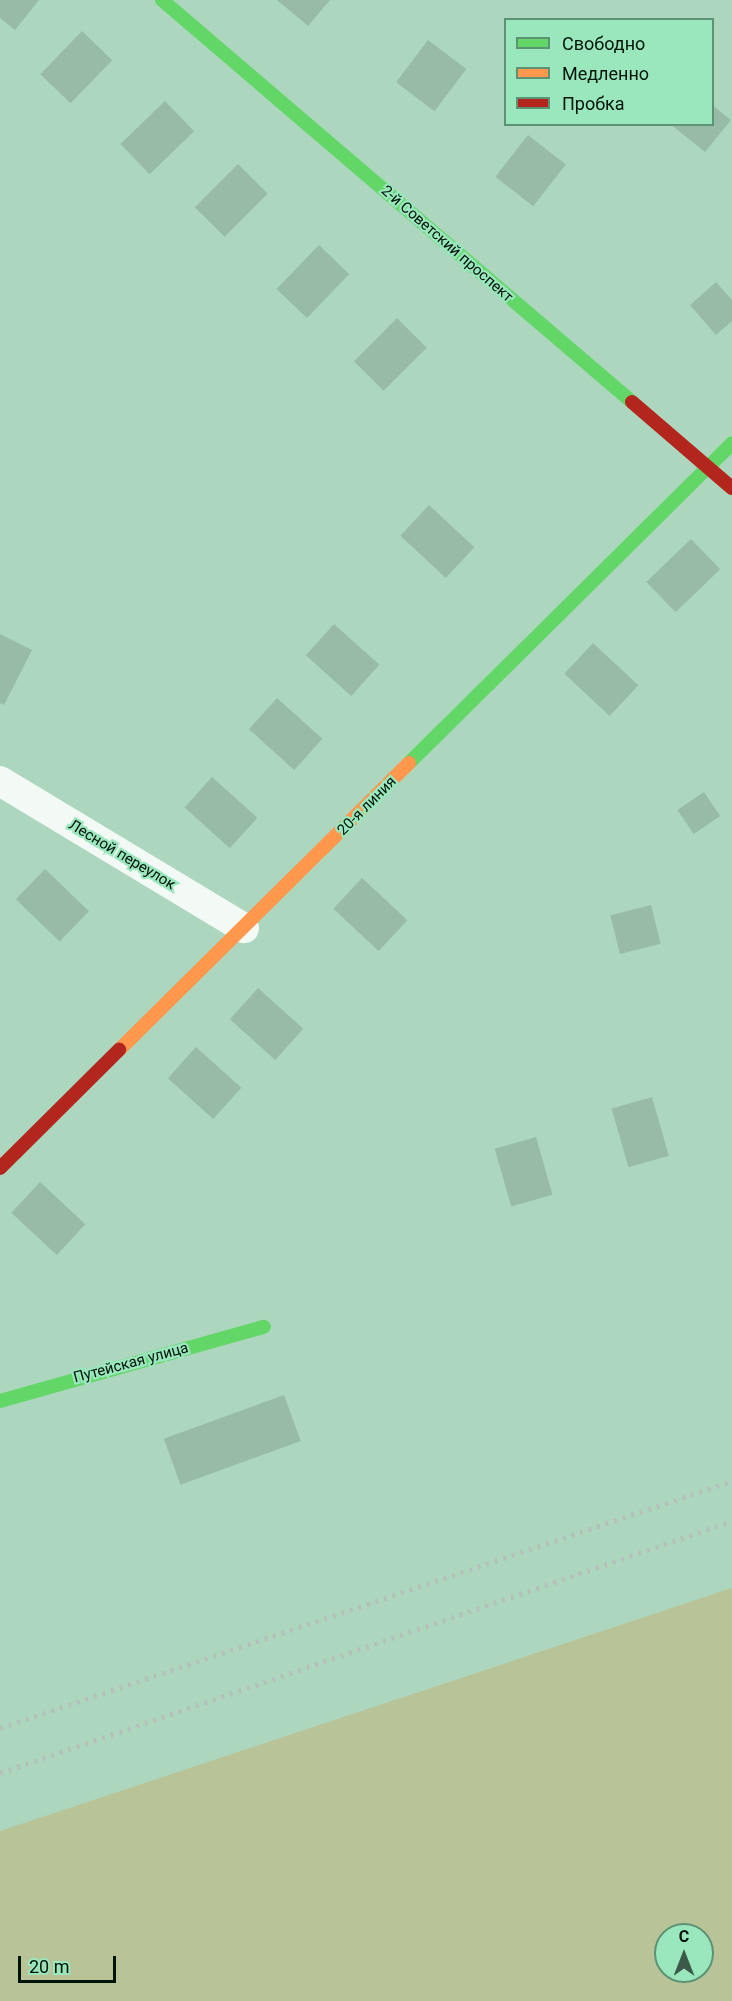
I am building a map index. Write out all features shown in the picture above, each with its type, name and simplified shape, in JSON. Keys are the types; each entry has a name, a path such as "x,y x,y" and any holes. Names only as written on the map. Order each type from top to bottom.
{"street":[{"name":"2-й Советский проспект","path":"162,0 732,488"},
{"name":"20-я линия","path":"0,1168 732,443"},
{"name":"Лесной переулок","path":"0,781 244,928"},
{"name":"Путейская улица","path":"0,1401 264,1328"}],"green space":[{"path":"732,1588 732,2001 0,2001 0,1831"}],"building":[{"path":"0,0 39,0 15,30 0,18"},
{"path":"277,0 330,0 308,26"},
{"path":"82,31 112,60 71,103 40,74"},
{"path":"428,40 466,69 434,111 396,82"},
{"path":"165,101 194,131 150,174 120,144"},
{"path":"714,107 731,120 705,152 672,126 714,126"},
{"path":"528,135 566,165 533,206 495,177"},
{"path":"238,164 268,194 225,237 195,207"},
{"path":"319,245 349,274 307,318 277,289"},
{"path":"716,282 732,300 732,321 716,335 690,305"},
{"path":"397,318 427,348 384,391 354,361"},
{"path":"429,505 474,547 446,578 400,536"},
{"path":"691,539 720,569 676,612 646,582"},
{"path":"334,624 379,665 351,696 306,655"},
{"path":"0,634 32,650 4,705 0,703"},
{"path":"593,643 638,685 610,716 564,674"},
{"path":"277,698 322,739 294,770 249,729"},
{"path":"212,777 257,818 230,848 185,807"},
{"path":"704,792 720,816 694,834 677,810"},
{"path":"45,869 89,911 60,942 16,899"},
{"path":"362,878 407,920 379,951 333,909"},
{"path":"651,905 661,944 620,954 610,915"},
{"path":"258,988 303,1029 275,1060 230,1019"},
{"path":"196,1047 241,1088 213,1119 168,1078"},
{"path":"652,1097 669,1156 628,1167 612,1109"},
{"path":"536,1137 553,1195 511,1207 495,1149"},
{"path":"40,1182 85,1224 57,1255 11,1213"},
{"path":"284,1395 301,1441 180,1485 164,1439"}],"railway":[{"path":"0,1728 732,1481"},
{"path":"0,1773 732,1521"}],"traffic: fast":[{"path":"162,0 632,402"},
{"path":"409,763 732,443"},
{"path":"0,1401 264,1327"}],"traffic: slow":[{"path":"119,1050 409,763"}],"traffic: jam":[{"path":"632,402 732,488"},
{"path":"0,1168 119,1050"}]}
